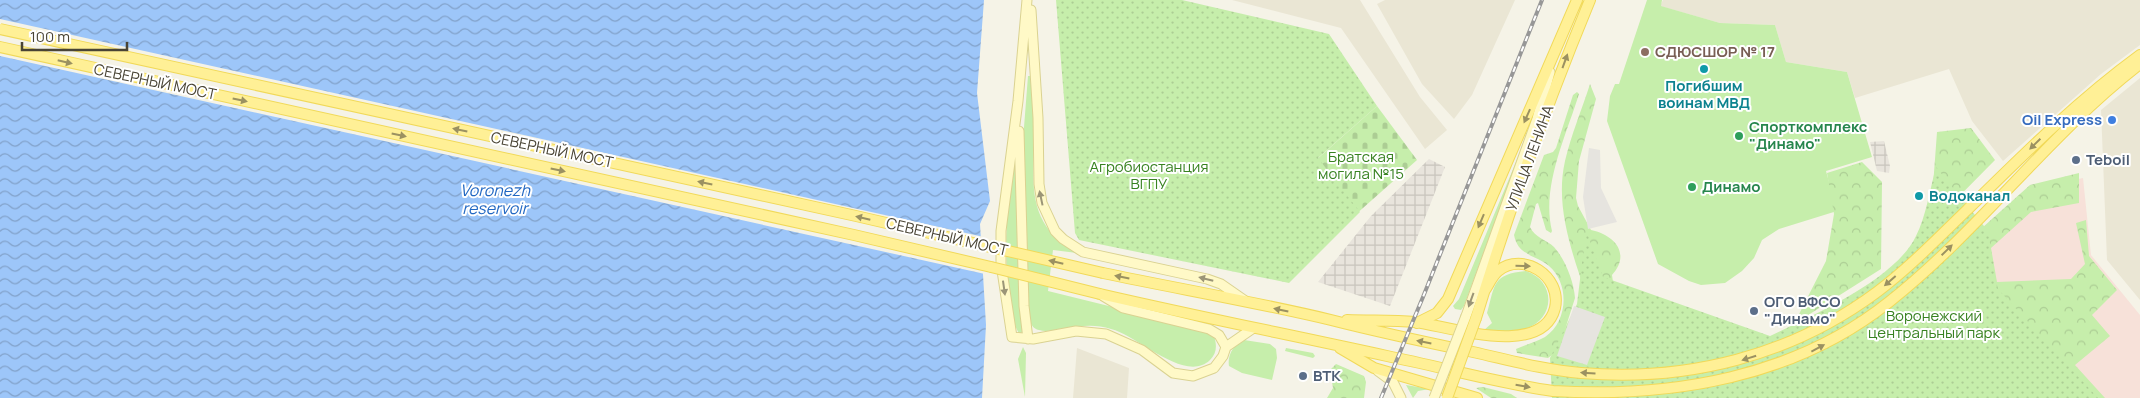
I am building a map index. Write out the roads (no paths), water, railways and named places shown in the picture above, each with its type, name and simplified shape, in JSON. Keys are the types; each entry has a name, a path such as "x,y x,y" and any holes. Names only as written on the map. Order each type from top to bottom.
{"main road":[{"path":"1028,0 1018,101 1001,231 1001,264 1012,337 1028,339 1076,331 1106,334 1126,341 1173,373 1183,376 1202,374 1214,368 1232,340 1252,329"},
{"path":"1028,0 1038,118 1039,184 1042,203 1055,231 1082,252 1207,279 1221,284 1248,303"},
{"name":"УЛИЦА ЛЕНИНА","path":"1471,317 1485,290 1520,186 1574,24 1577,0"},
{"name":"УЛИЦА ЛЕНИНА","path":"1471,317 1534,128 1554,55 1590,0"},
{"name":"СЕВЕРНЫЙ МОСТ","path":"0,29 856,216 1103,273 1329,320"},
{"name":"СЕВЕРНЫЙ МОСТ","path":"0,47 854,235 1252,329 1476,377 1579,394 1652,394 1717,385 1785,365 1848,331 1888,303 1926,270 2025,174 2090,105 2140,64"},
{"path":"1417,323 1437,313 1448,299 1554,55"},
{"path":"1329,320 1506,359 1580,373 1650,374 1713,366 1746,359 1777,348 1832,322 1878,292 1917,258 2084,99 2140,55"},
{"path":"1018,101 1024,306 1028,339"},
{"path":"1329,320 1417,323 1479,335 1510,336 1534,331 1543,325 1554,310 1556,300 1552,283 1548,276 1534,267 1526,265 1504,268 1495,274 1485,290"},
{"path":"1100,294 1123,308 1209,329 1219,335 1226,347"},
{"path":"1434,398 1471,317"},
{"path":"1447,398 1471,317"},
{"path":"1336,346 1374,368 1393,382 1401,398"},
{"path":"1374,368 1477,398"}],"water":[{"name":"Voronezh reservoir","path":"0,0 984,0 977,93 990,201 980,224 986,325 982,398 0,398"}],"railway":[{"path":"1381,398 1542,0"}],"place":[{"name":"СДЮСШОР № 17","path":"1645,52"},
{"name":"Погибшим воинам МВД","path":"1704,69"},
{"name":"Oil Express","path":"2112,120"},
{"name":"Спорткомплекс \"Динамо\"","path":"1739,136"},
{"name":"Teboil","path":"2076,160"},
{"name":"Динамо","path":"1692,187"},
{"name":"Водоканал","path":"1919,196"},
{"name":"ОГО ВФСО \"Динамо\"","path":"1754,311"},
{"name":"ВТК","path":"1303,376"}],"park label":[{"name":"Братская могила №15","path":"1361,166"},
{"name":"Агробиостанция ВГПУ","path":"1149,176"},
{"name":"Воронежский центральный парк","path":"1934,324"}]}
